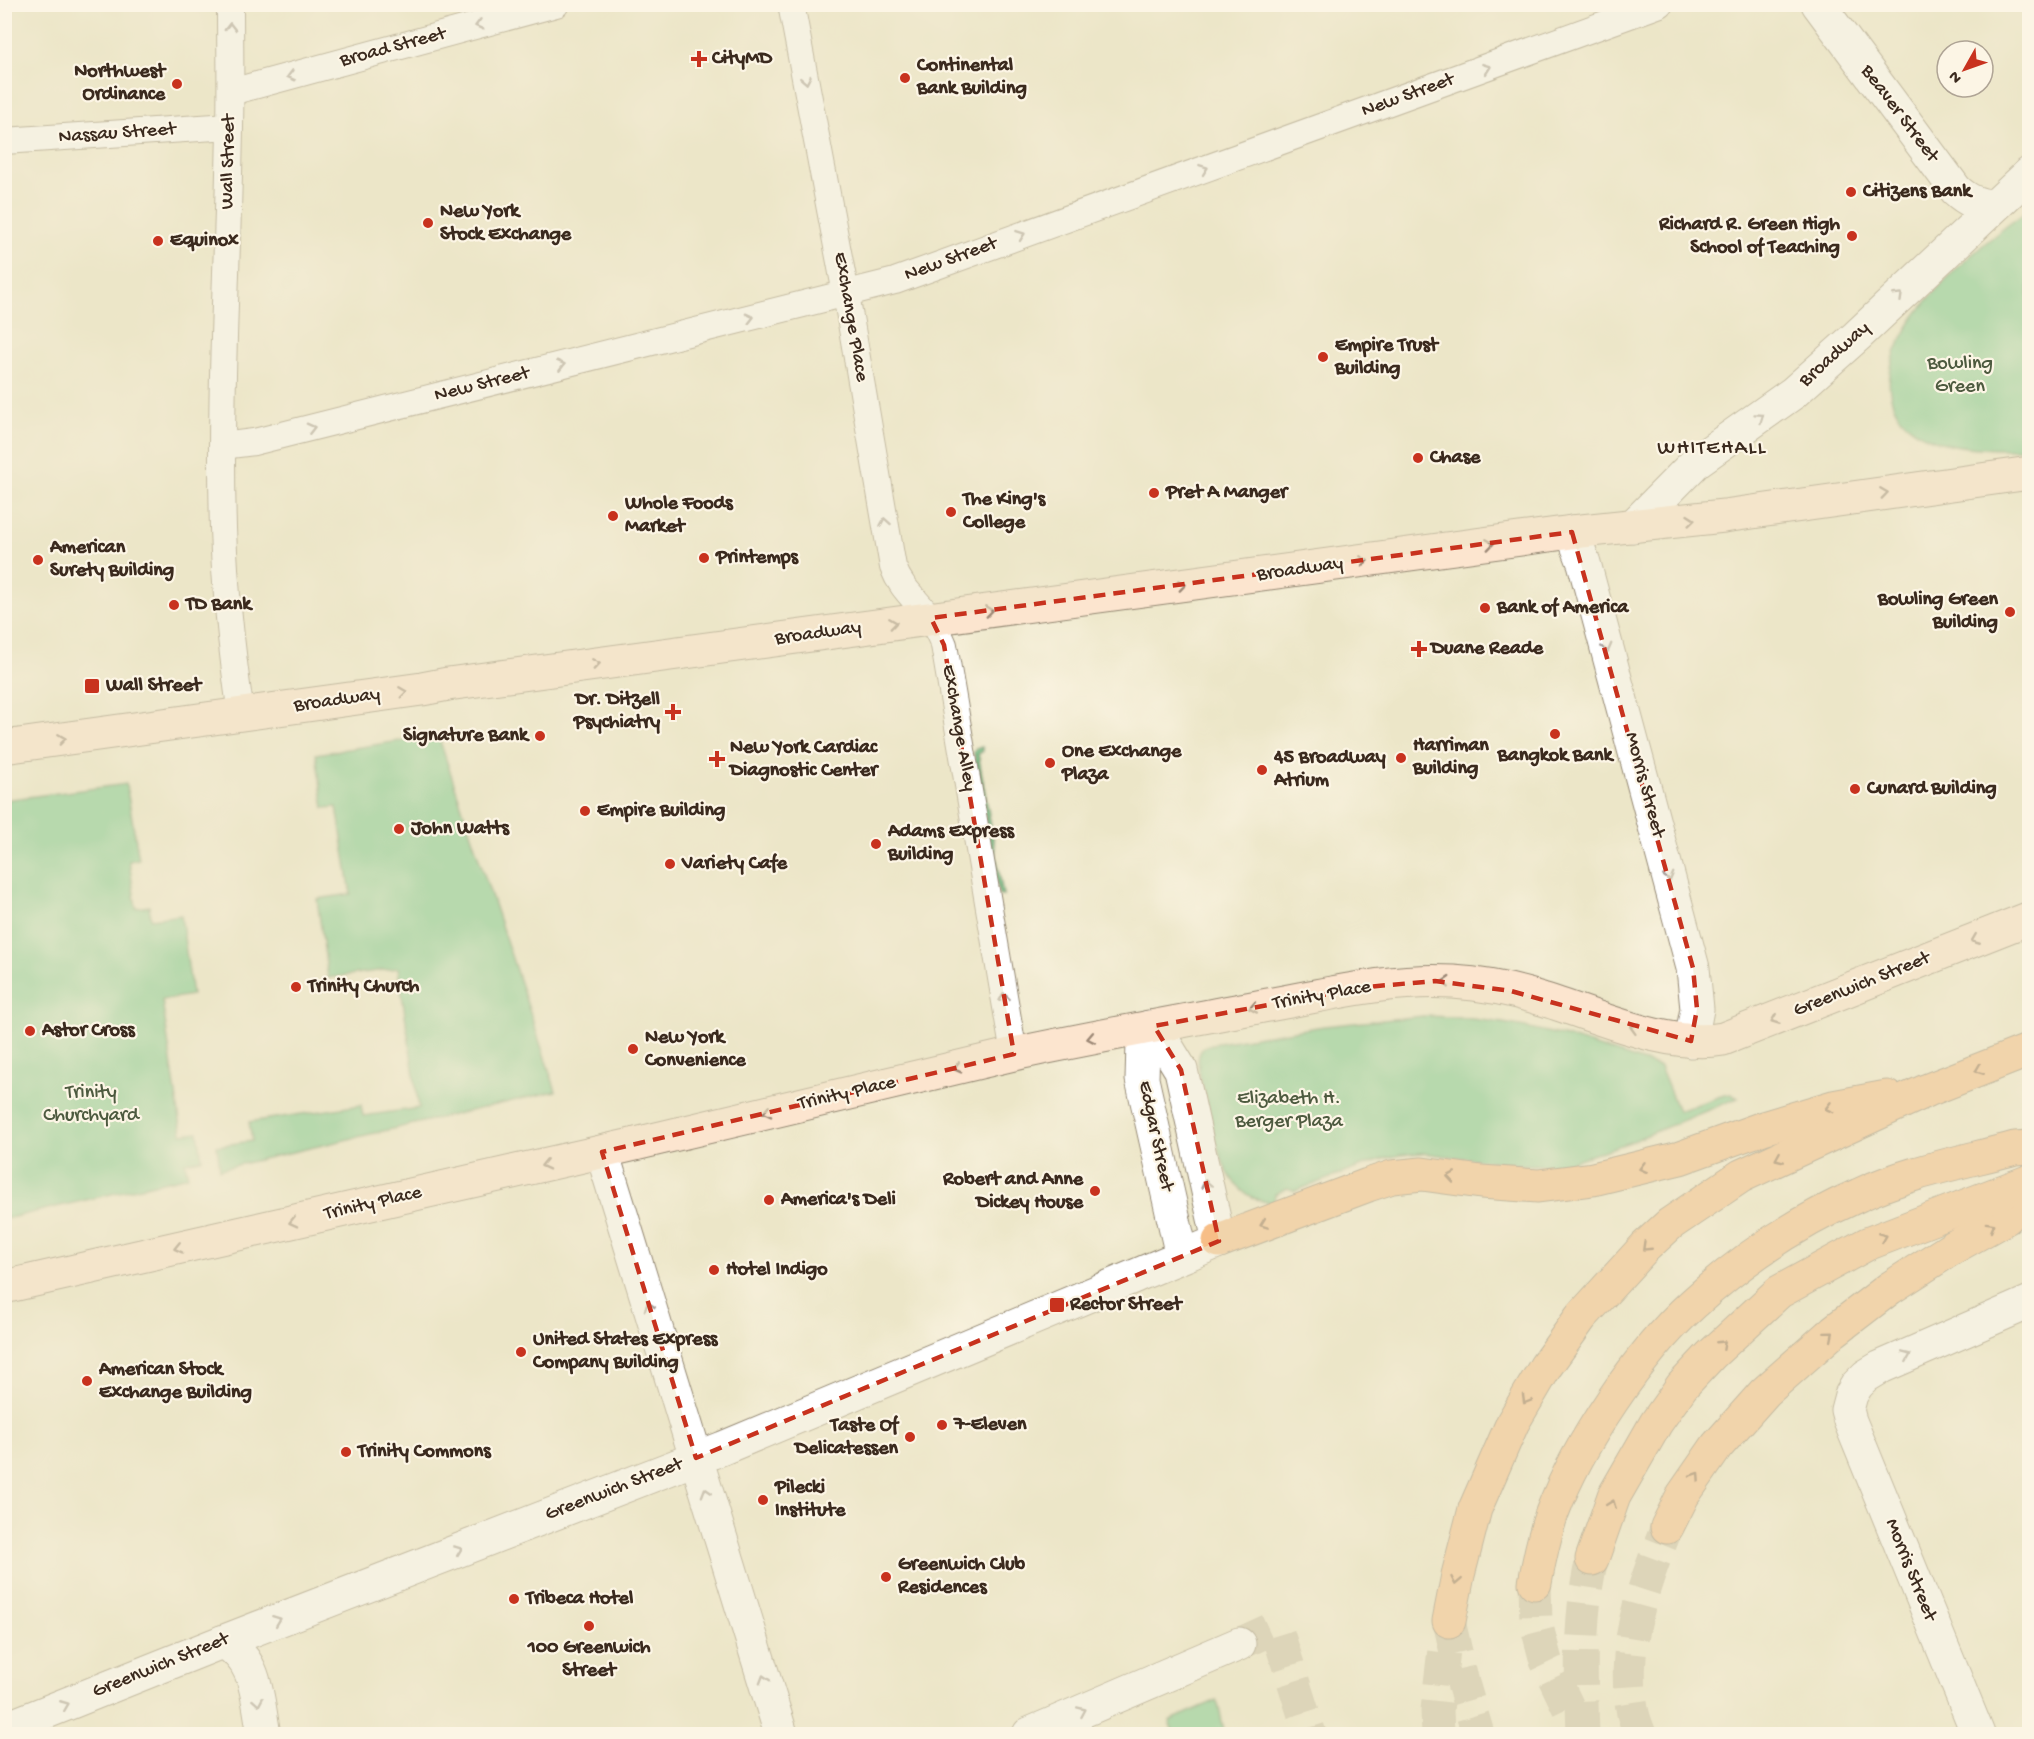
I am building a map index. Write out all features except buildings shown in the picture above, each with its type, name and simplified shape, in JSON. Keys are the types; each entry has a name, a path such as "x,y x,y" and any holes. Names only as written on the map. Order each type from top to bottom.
{"highway":[{"path":"1449,1621 1475,1509 1513,1422 1546,1366 1601,1293 1638,1255 1670,1224 1741,1176 1928,1090 2030,1050"},
{"path":"1219,1241 1392,1177 1422,1174 1481,1182 1538,1186 1584,1181 1626,1173 1680,1158 1763,1128 1833,1107 1928,1090"},
{"path":"1535,1583 1552,1513 1598,1424 1624,1383 1691,1305 1732,1270 1821,1212 1910,1175 2015,1148 2030,1147"},
{"path":"1593,1559 1614,1496 1656,1423 1682,1386 1711,1355 1779,1293 1867,1244 2030,1181"},
{"path":"1666,1527 1683,1495 1717,1446 1766,1392 1834,1331 1890,1288 1954,1247 2006,1218 2030,1195"}],"main road":[{"name":"Broadway","path":"4,747 931,618 1572,532 1724,516 2030,473"},
{"name":"Greenwich Street","path":"1691,1041 1714,1041 1735,1036 2030,918"},
{"name":"Trinity Place","path":"4,1287 602,1152 1014,1054 1366,987 1435,981 1480,985 1541,998 1668,1038 1691,1041"}],"street":[{"name":"Wall Street","path":"230,4 231,92 222,446 223,529 228,600 241,714"},
{"name":"Broad Street","path":"231,92 556,4"},
{"name":"Exchange Place","path":"791,4 846,294 893,567 911,598 931,618"},
{"name":"New Street","path":"222,446 254,442 895,281 1660,4"},
{"name":"Beaver Street","path":"1818,4 1956,190 1965,198 1992,206"},
{"name":"Nassau Street","path":"4,141 230,126"},
{"name":"Broadway","path":"1633,526 1697,461 1793,393 2030,173"},
{"name":"Morris Street","path":"1572,532 1584,563 1693,968 1697,1010 1691,1041"},
{"name":"Exchange Alley","path":"931,618 944,645 1014,1054"},
{"name":"Edgar Street","path":"1182,1257 1142,1079 1143,1044 1149,1027 1162,1039 1181,1070 1219,1241"},
{"path":"602,1152 781,1734"},
{"name":"Greenwich Street","path":"8,1730 222,1642 696,1458 1219,1241"},
{"name":"Morris Street","path":"1978,1734 1847,1410 1857,1385 1881,1367 2030,1302"},
{"path":"222,1642 240,1654 252,1673 264,1734"},
{"path":"1029,1734 1239,1644"}],"highlighted area":[{"path":"1572,532 1693,968 1697,1009 1691,1041 1511,991 1435,981 1366,987 1154,1026 1181,1070 1219,1241 696,1458 602,1152 1014,1054 944,645 931,618"}],"green space":[{"name":"Bowling Green","path":"2029,210 2029,449 1965,447 1929,438 1905,422 1893,404 1890,371 1899,344 1915,317 1960,266"},
{"path":"438,735 556,1091 220,1169 217,1146 252,1141 249,1122 361,1105 363,1116 419,1108 398,968 328,978 317,899 351,894 337,807 324,808 316,754"},
{"path":"982,747 983,751 978,754 1003,895 999,895 974,753 976,749"},
{"name":"Trinity Churchyard","path":"126,784 139,859 129,861 136,908 149,906 151,919 181,915 192,995 162,1000 182,1134 198,1132 202,1159 185,1162 188,1176 5,1219 5,800"},
{"name":"Elizabeth H. Berger Plaza","path":"1423,1016 1487,1021 1535,1029 1660,1067 1678,1111 1724,1095 1731,1094 1738,1098 1630,1142 1561,1165 1524,1165 1422,1153 1376,1161 1295,1191 1288,1188 1275,1194 1274,1203 1257,1200 1243,1192 1225,1168 1219,1152 1198,1061 1204,1047 1324,1026"},
{"path":"1217,1700 1225,1734 1174,1734 1169,1721"}],"tunnel":[{"path":"1640,1734 1635,1721 1629,1684 1632,1638 1650,1570 1667,1527"},
{"path":"1583,1734 1582,1624 1592,1559"},
{"path":"1535,1583 1536,1623 1546,1661 1579,1730"},
{"path":"1449,1621 1463,1683 1478,1734"},
{"path":"1239,1644 1276,1627 1310,1734"},
{"path":"1438,1734 1437,1710 1445,1641"}],"place":[{"name":"CityMD","path":"699,59"},
{"name":"Continental Bank Building","path":"905,78"},
{"name":"Northwest Ordinance","path":"177,84"},
{"name":"Citizens Bank","path":"1851,192"},
{"name":"New York Stock Exchange","path":"428,223"},
{"name":"Richard R. Green High School of Teaching","path":"1852,236"},
{"name":"Equinox","path":"158,241"},
{"name":"Empire Trust Building","path":"1323,357"},
{"name":"Chase","path":"1418,458"},
{"name":"Pret A Manger","path":"1154,493"},
{"name":"The King's College","path":"951,512"},
{"name":"Whole Foods Market","path":"613,516"},
{"name":"Printemps","path":"704,558"},
{"name":"American Surety Building","path":"38,560"},
{"name":"TD Bank","path":"174,605"},
{"name":"Bank of America","path":"1485,608"},
{"name":"Bowling Green Building","path":"2010,612"},
{"name":"Duane Reade","path":"1419,649"},
{"name":"Wall Street","path":"92,686"},
{"name":"Dr. Ditzell Psychiatry","path":"673,712"},
{"name":"Bangkok Bank","path":"1555,734"},
{"name":"Signature Bank","path":"540,736"},
{"name":"Harriman Building","path":"1401,758"},
{"name":"New York Cardiac Diagnostic Center","path":"717,759"},
{"name":"One Exchange Plaza","path":"1050,763"},
{"name":"45 Broadway Atrium","path":"1262,770"},
{"name":"Cunard Building","path":"1855,789"},
{"name":"Empire Building","path":"585,811"},
{"name":"John Watts","path":"399,829"},
{"name":"Adams Express Building","path":"876,844"},
{"name":"Variety Cafe","path":"670,864"},
{"name":"Trinity Church","path":"296,987"},
{"name":"Astor Cross","path":"30,1031"},
{"name":"New York Convenience","path":"633,1049"},
{"name":"Robert and Anne Dickey House","path":"1095,1191"},
{"name":"America's Deli","path":"769,1200"},
{"name":"Hotel Indigo","path":"714,1270"},
{"name":"Rector Street","path":"1057,1305"},
{"name":"United States Express Company Building","path":"521,1352"},
{"name":"American Stock Exchange Building","path":"87,1381"},
{"name":"7-Eleven","path":"942,1425"},
{"name":"Taste Of Delicatessen","path":"910,1437"},
{"name":"Trinity Commons","path":"346,1452"},
{"name":"Pilecki Institute","path":"763,1500"},
{"name":"Greenwich Club Residences","path":"886,1577"},
{"name":"Tribeca Hotel","path":"514,1599"},
{"name":"100 Greenwich Street","path":"589,1626"}],"district":[{"name":"WHITEHALL","path":"1712,449"}]}
